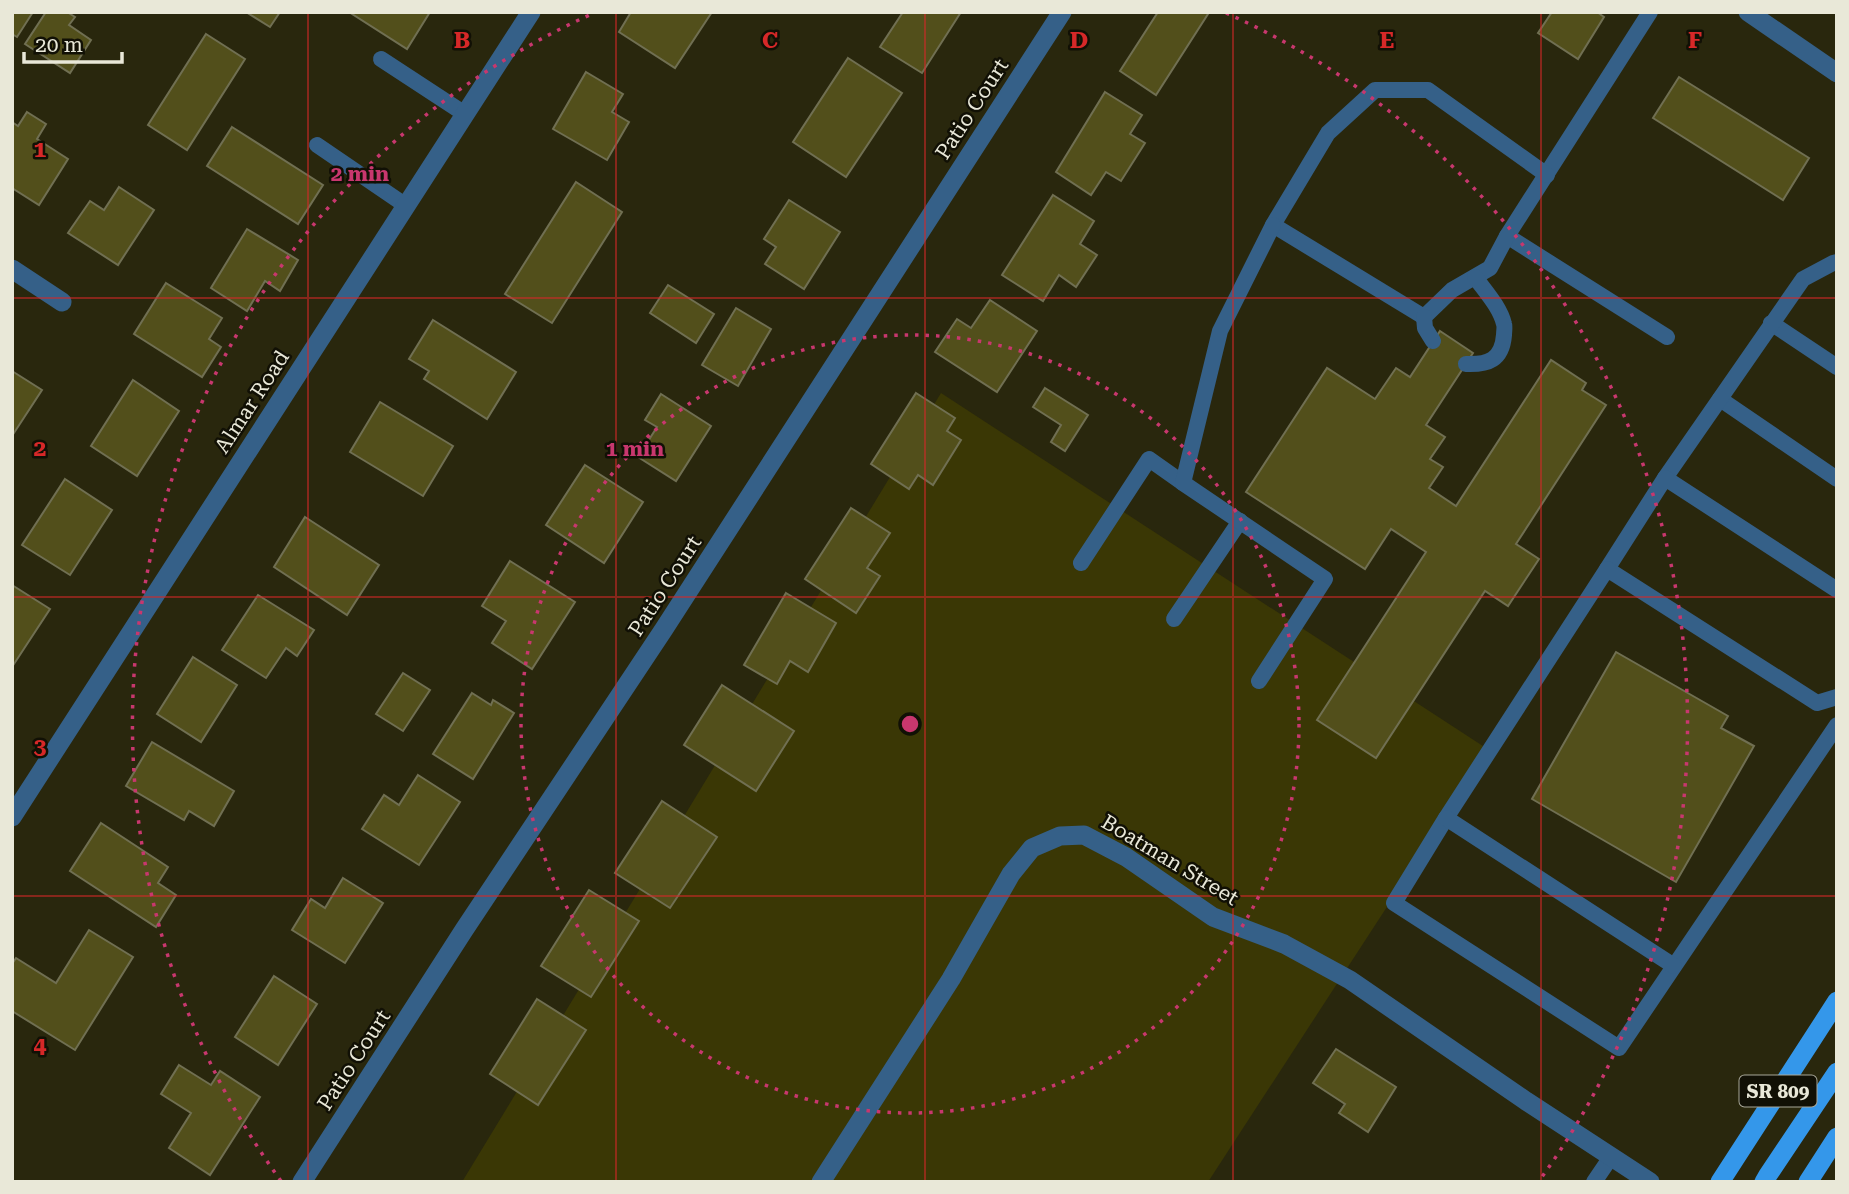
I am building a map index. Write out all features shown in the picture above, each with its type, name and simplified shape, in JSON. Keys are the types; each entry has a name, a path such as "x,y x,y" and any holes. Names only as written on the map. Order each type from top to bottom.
{"main road":[{"name":"SR 809","path":"1720,1182 1837,1001"},
{"path":"1765,1182 1837,1072"},
{"path":"1808,1182 1837,1137"}],"street":[{"name":"Almar Road","path":"12,817 531,12"},
{"name":"Patio Court","path":"302,1182 464,930 672,618 1062,12"},
{"path":"1748,12 1837,73"},
{"path":"12,269 62,302"},
{"name":"Boatman Street","path":"821,1182 951,979 1011,874 1032,848 1060,835 1084,835 1126,858 1213,917 1284,944 1350,980 1650,1182"}],"lane":[{"path":"1424,317 1452,290 1490,268 1507,236 1650,12"},
{"path":"381,59 465,114"},
{"path":"1182,483 1220,331 1273,225 1328,133 1375,90 1428,90 1546,175"},
{"path":"317,145 405,205"},
{"path":"1273,225 1424,317"},
{"path":"1507,236 1667,337"},
{"path":"1837,262 1803,279 1772,323 1665,478 1394,903 1619,1048 1837,724"},
{"path":"1466,364 1480,365 1491,361 1500,353 1504,341 1505,326 1475,277"},
{"path":"1424,317 1425,328 1433,341"},
{"path":"1772,323 1837,367"},
{"path":"1720,399 1837,479"},
{"path":"1081,563 1149,459 1325,579 1259,681"},
{"path":"1665,478 1837,590"},
{"path":"1174,619 1240,521"},
{"path":"1607,569 1817,703 1837,697"},
{"path":"1446,818 1674,967"},
{"path":"1594,1182 1611,1157"}],"shaded area":[{"path":"941,393 1489,750 1208,1182 462,1182"}],"building":[{"path":"12,12 33,12 17,37 12,34"},
{"path":"46,12 67,12 75,17 69,25 91,40 70,73 25,44"},
{"path":"246,12 280,12 270,27"},
{"path":"349,12 430,12 407,49"},
{"path":"631,12 712,12 675,68 619,32"},
{"path":"903,12 961,12 922,73 880,47"},
{"path":"1158,12 1208,14 1156,95 1120,71"},
{"path":"1552,12 1597,12 1604,17 1578,59 1538,33"},
{"path":"206,34 245,59 187,150 148,125"},
{"path":"848,58 902,93 846,177 793,142"},
{"path":"586,72 623,94 612,112 629,122 607,160 553,129"},
{"path":"1679,77 1809,158 1783,200 1653,118"},
{"path":"1105,92 1142,115 1130,134 1145,143 1121,181 1106,172 1091,195 1056,172"},
{"path":"27,112 46,124 37,139 68,159 39,205 12,188 12,122 18,126"},
{"path":"232,127 323,185 298,224 207,166"},
{"path":"576,182 622,212 552,323 505,294"},
{"path":"119,187 154,210 118,265 68,233 90,201 104,210"},
{"path":"1053,195 1094,221 1080,244 1097,255 1076,287 1059,275 1043,301 1002,275"},
{"path":"789,200 840,232 804,289 765,264 776,247 764,239"},
{"path":"247,229 298,260 280,291 265,281 247,311 211,288"},
{"path":"166,283 222,318 209,339 221,347 202,377 134,334"},
{"path":"668,285 714,314 696,343 650,313"},
{"path":"990,300 1037,331 997,392 935,352 957,319 971,328"},
{"path":"736,308 771,329 738,386 702,365"},
{"path":"433,320 516,372 487,419 424,379 429,371 409,359"},
{"path":"1440,331 1473,353 1426,425 1445,437 1430,459 1443,467 1429,488 1456,506 1551,360 1586,383 1582,390 1606,405 1516,544 1539,559 1508,606 1485,591 1376,758 1317,720 1426,552 1391,529 1365,569 1246,492 1327,368 1375,399 1396,368 1410,377"},
{"path":"12,371 42,390 12,436"},
{"path":"133,380 179,411 137,476 91,446"},
{"path":"1045,388 1088,415 1065,451 1051,442 1061,425 1033,407"},
{"path":"916,393 955,418 947,431 961,440 933,485 918,475 909,489 871,464"},
{"path":"661,394 711,426 676,481 638,457 657,427 645,420"},
{"path":"380,402 453,446 423,496 350,452"},
{"path":"585,465 643,502 604,563 546,525"},
{"path":"65,479 112,510 70,575 22,545"},
{"path":"851,508 890,533 867,568 880,576 856,613 805,579"},
{"path":"305,517 379,565 347,615 274,567"},
{"path":"510,561 575,602 532,669 492,643 506,621 482,606"},
{"path":"12,585 50,609 12,667"},
{"path":"786,593 836,623 808,672 790,661 777,684 744,665"},
{"path":"258,595 314,630 297,656 286,648 266,678 222,650"},
{"path":"1616,652 1728,716 1721,728 1754,746 1676,882 1532,799"},
{"path":"193,657 237,685 201,742 157,714"},
{"path":"403,673 430,690 403,731 376,714"},
{"path":"722,685 794,731 756,791 684,745"},
{"path":"472,693 491,705 493,700 514,713 473,779 433,754"},
{"path":"152,742 234,791 214,826 189,811 184,820 126,786"},
{"path":"418,775 460,802 419,865 362,829 384,795 399,805"},
{"path":"662,801 717,837 670,908 615,873"},
{"path":"101,823 168,867 158,883 176,895 156,927 70,871"},
{"path":"343,878 383,903 345,963 292,930 311,899 325,908"},
{"path":"589,890 639,921 591,997 541,966"},
{"path":"89,930 133,957 75,1050 12,1011 12,964 16,958 56,983"},
{"path":"274,976 317,1004 278,1065 235,1037"},
{"path":"537,999 586,1030 538,1105 490,1074"},
{"path":"1336,1049 1396,1087 1368,1132 1339,1113 1345,1104 1313,1083"},
{"path":"179,1065 211,1085 220,1071 260,1097 210,1175 169,1148 191,1113 161,1094"}]}
